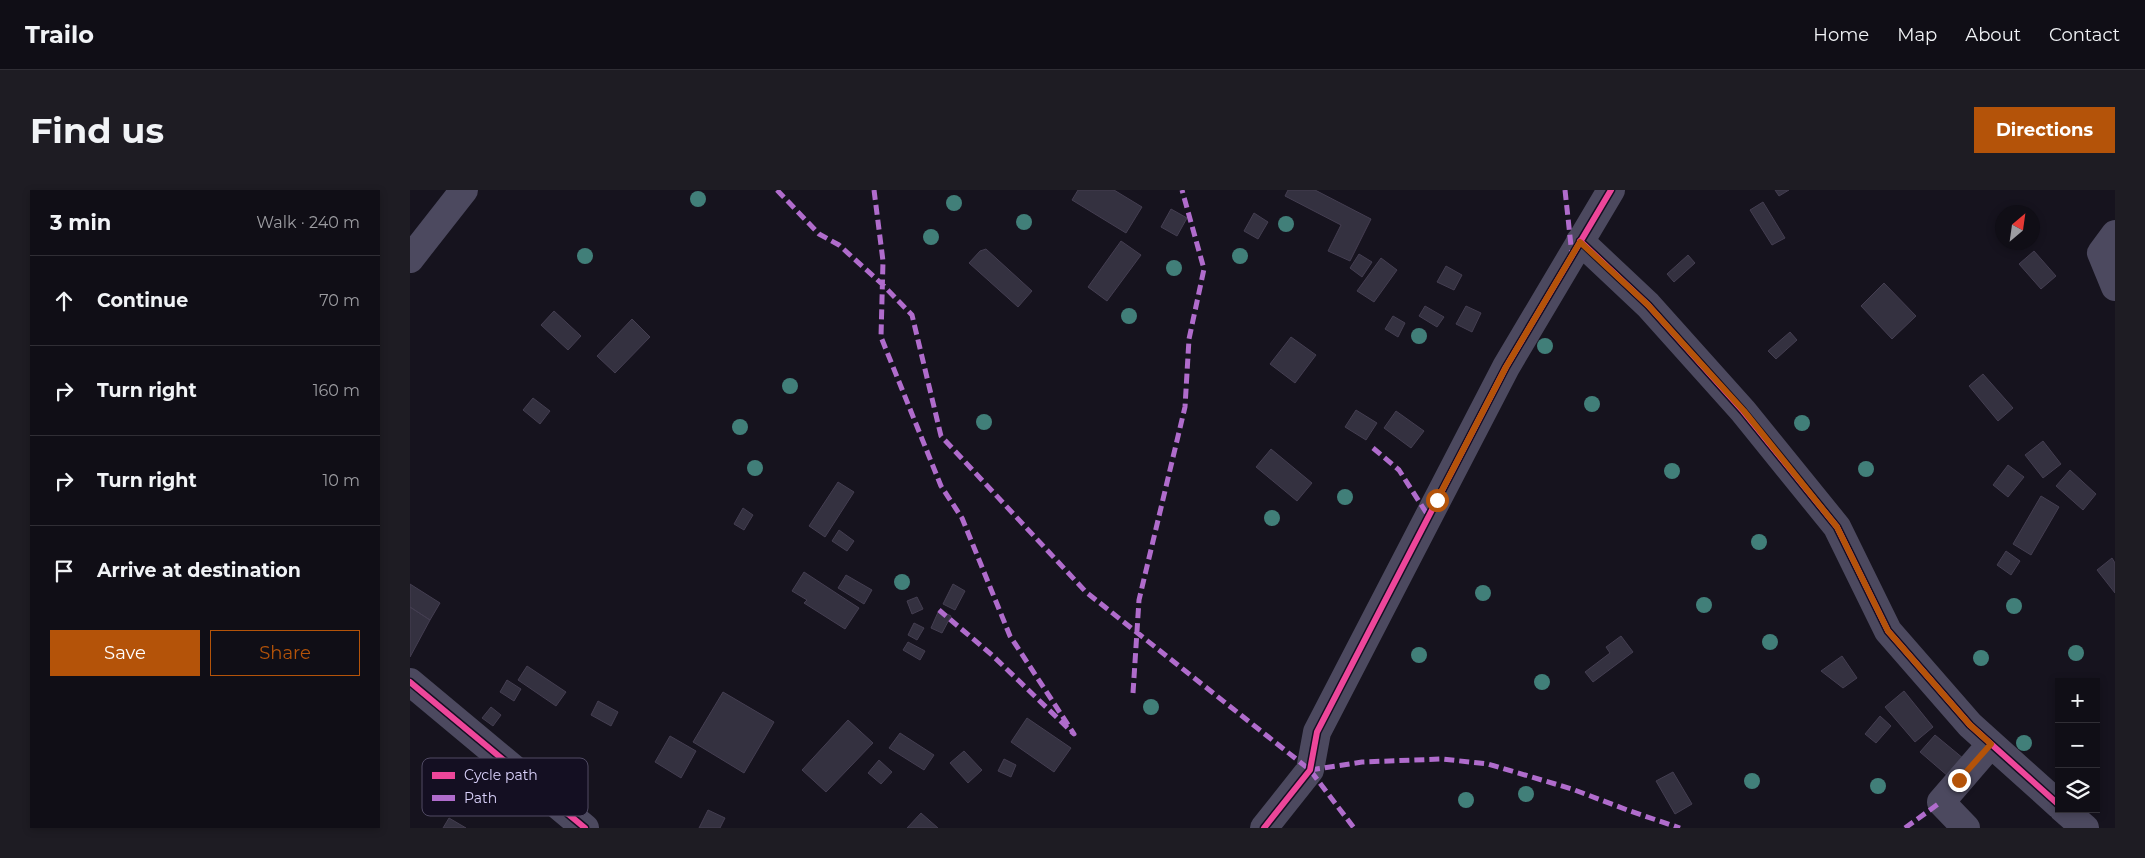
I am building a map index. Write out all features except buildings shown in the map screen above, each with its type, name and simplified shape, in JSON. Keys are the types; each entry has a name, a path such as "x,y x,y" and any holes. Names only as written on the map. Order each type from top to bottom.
{"street":[{"path":"410,259 464,190"},
{"path":"1264,828 1310,770 1317,732 1506,367 1611,190"},
{"path":"2115,234 2101,253 2115,287"},
{"path":"1580,242 1648,305 1744,411 1837,527 1888,631 1970,725 2055,801"},
{"path":"410,682 501,758"},
{"path":"1966,828 1941,802 1991,744"},
{"path":"2067,813 2084,828"},
{"path":"570,816 584,828"}],"marked path":[{"path":"777,190 819,234 839,245 882,284 912,315 941,436 1086,592 1310,770 1354,828"},
{"path":"874,190 883,261 881,337 941,486 962,518 1010,636 1074,734 992,655 939,610"},
{"path":"1133,693 1139,600 1185,407 1189,339 1204,269 1182,190"},
{"path":"1565,190 1572,255"},
{"path":"1373,448 1399,470 1429,517"},
{"path":"1310,770 1362,762 1442,759 1488,764 1572,789 1680,828"},
{"path":"1905,828 1941,802"}],"cycle path":[{"path":"1264,828 1310,770 1317,732 1506,367 1611,190"},
{"path":"1580,241 1648,305 1743,411 1837,527 1888,631 1970,725 2055,801"},
{"path":"410,682 501,758"},
{"path":"571,816 585,828"}],"route":[{"path":"1437,500 1506,367 1580,242 1648,305 1744,411 1837,527 1888,631 1970,725 1991,744 1959,780"}]}
